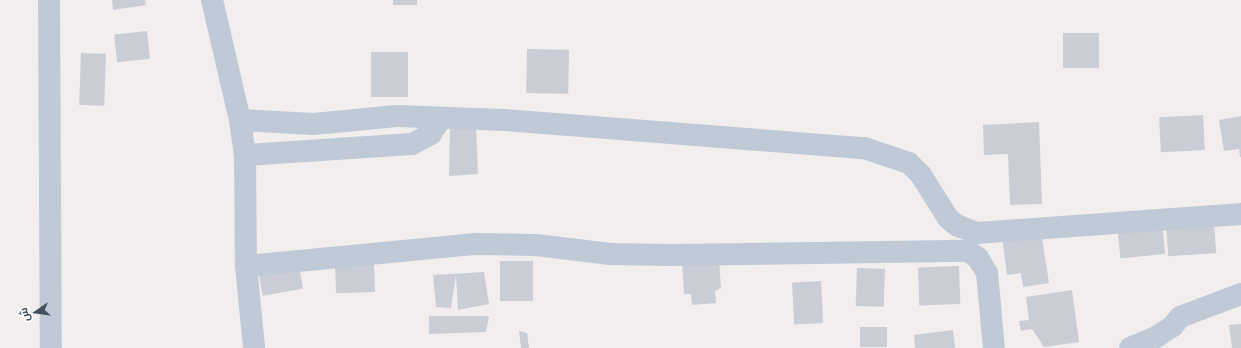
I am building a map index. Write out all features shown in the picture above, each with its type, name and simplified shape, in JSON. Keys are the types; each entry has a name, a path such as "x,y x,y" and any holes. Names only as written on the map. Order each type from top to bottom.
{"street":[{"path":"49,0 51,348"},
{"path":"212,0 240,120 245,155 246,266 254,348"},
{"path":"240,120 330,124 397,116 513,120 864,148 910,163 921,175 948,218 966,230 977,233 995,234 1065,225 1241,214"},
{"path":"245,155 412,144 431,134 441,118"},
{"path":"246,266 476,244 536,245 610,254 668,255 968,251 978,258 987,273 994,348"},
{"path":"1130,348 1156,337 1173,326 1180,317 1241,294"}],"building":[{"path":"112,0 145,0 146,5 113,10"},
{"path":"393,0 417,0 417,5 393,5"},
{"path":"147,31 150,59 117,62 114,34"},
{"path":"1063,33 1099,33 1099,68 1063,68"},
{"path":"527,49 569,50 568,94 526,93"},
{"path":"371,52 408,52 408,97 371,97"},
{"path":"81,53 106,54 104,106 79,105"},
{"path":"1203,115 1205,150 1161,152 1159,117"},
{"path":"1241,116 1240,157 1239,149 1224,151 1219,120"},
{"path":"476,122 478,174 449,176 450,127"},
{"path":"1039,122 1042,204 1010,205 1008,154 984,155 983,125"},
{"path":"1214,222 1216,253 1168,256 1166,225"},
{"path":"1162,223 1165,254 1120,259 1117,228"},
{"path":"1041,231 1049,283 1023,287 1021,273 1007,275 1002,236"},
{"path":"719,260 721,288 715,291 716,303 692,305 691,294 684,294 682,263"},
{"path":"500,261 533,261 533,301 500,301"},
{"path":"374,263 375,292 336,293 335,264"},
{"path":"299,266 303,289 263,296 259,273"},
{"path":"959,266 960,304 919,305 918,267"},
{"path":"857,268 885,269 884,307 856,306"},
{"path":"484,272 489,304 458,310 456,275 451,308 436,307 433,275"},
{"path":"821,281 823,323 794,324 792,283"},
{"path":"1072,290 1079,342 1044,347 1032,329 1021,331 1019,321 1029,320 1026,297"},
{"path":"429,316 489,316 486,332 429,334"},
{"path":"1241,324 1241,348 1232,348 1229,325"},
{"path":"860,327 887,327 887,347 860,347"},
{"path":"953,330 955,348 915,348 914,335"},
{"path":"519,331 527,333 529,348 521,348"}]}
